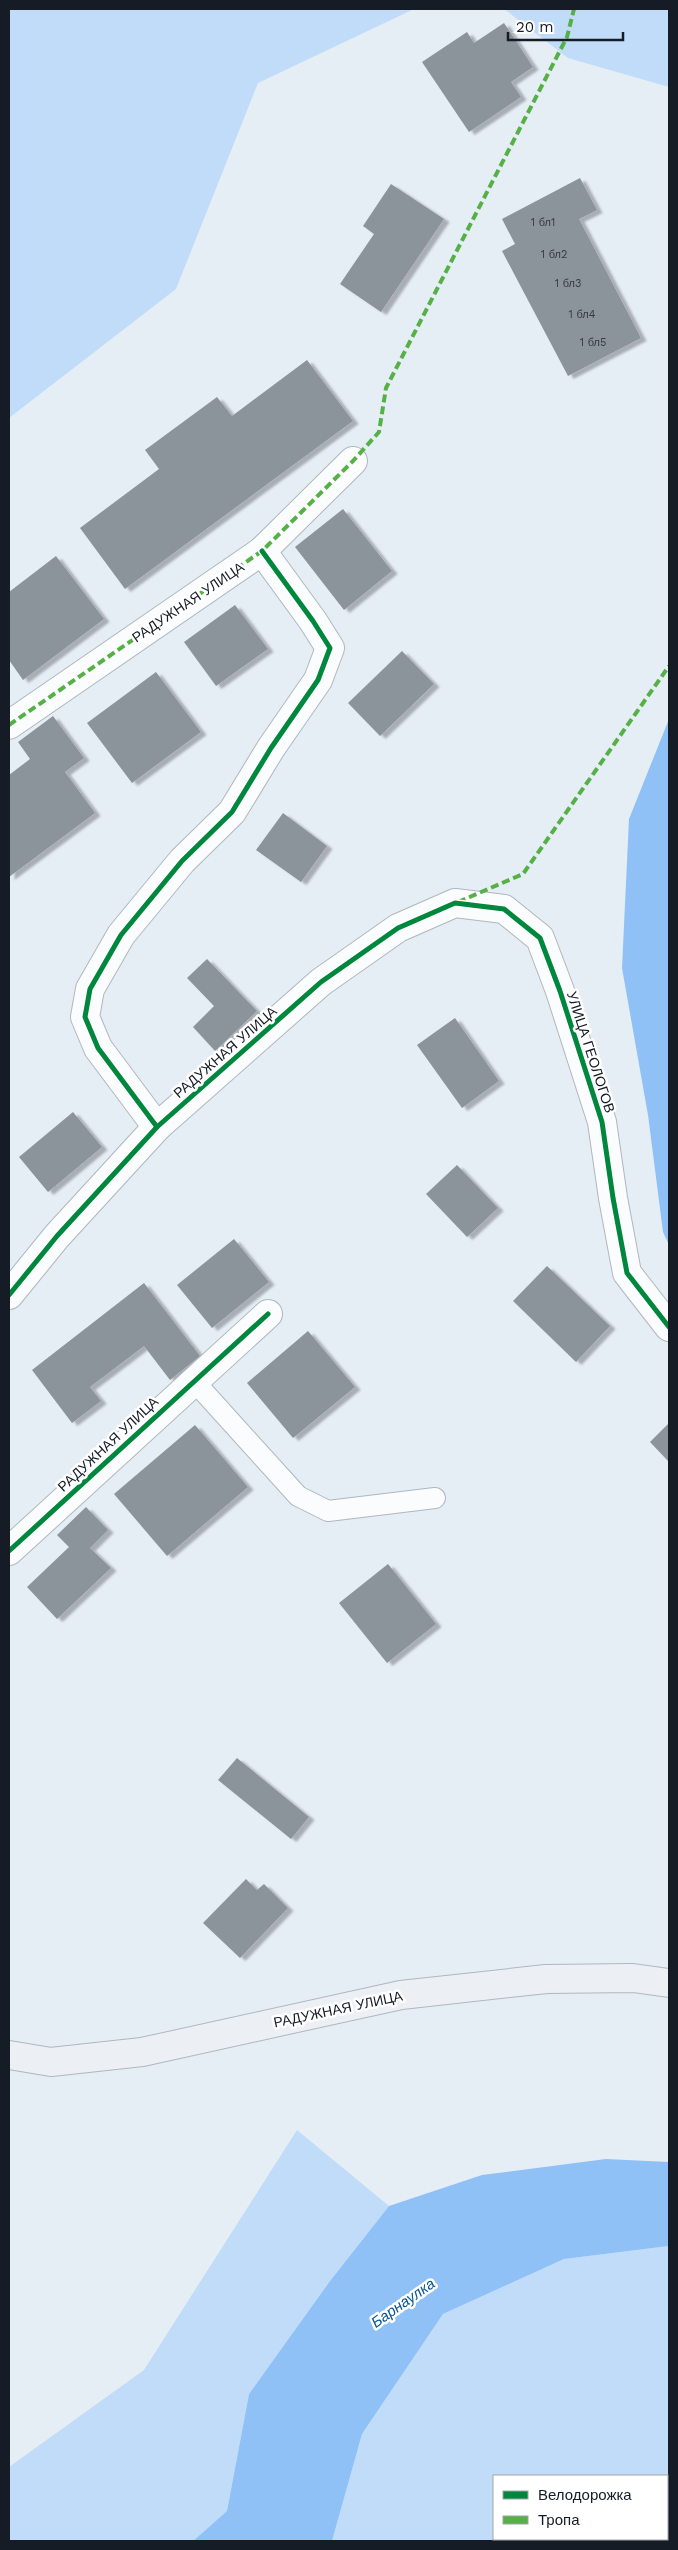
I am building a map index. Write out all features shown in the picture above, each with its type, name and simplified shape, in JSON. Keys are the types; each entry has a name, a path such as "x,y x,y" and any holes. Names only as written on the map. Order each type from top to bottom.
{"main road":[{"name":"РАДУЖНАЯ УЛИЦА","path":"9,2055 51,2062 142,2052 401,1995 536,1980 633,1978 669,1983"}],"street":[{"name":"РАДУЖНАЯ УЛИЦА","path":"9,725 262,551 353,461"},
{"path":"157,1127 98,1048 84,1017 90,988 121,935 182,861 232,812 271,748 318,680 330,648 313,621 262,551"},
{"name":"РАДУЖНАЯ УЛИЦА","path":"9,1295 57,1236 157,1127 321,982 398,928 455,903 504,909"},
{"name":"УЛИЦА ГЕОЛОГОВ","path":"504,909 540,938 560,992 602,1122 612,1198 627,1273 669,1327"},
{"name":"РАДУЖНАЯ УЛИЦА","path":"9,1551 268,1314"}],"lane":[{"path":"194,1381 298,1496 328,1511 435,1498"}],"shaded area":[{"path":"9,9 414,9 258,83 176,289 9,418"},
{"path":"504,9 669,9 669,87 568,58"},
{"path":"297,2130 389,2206 330,2281 249,2394 227,2511 193,2541 9,2541 9,2467 144,2370"},
{"path":"669,2246 669,2539 668,2475 493,2475 493,2540 500,2540 332,2541 362,2434 443,2314 564,2259"}],"water":[{"path":"669,719 669,1245 663,1232 648,1115 622,968 629,819"},
{"name":"Барнаулка","path":"606,2159 669,2162 669,2246 564,2259 443,2314 362,2434 332,2541 193,2541 227,2511 249,2394 330,2281 389,2206 482,2175"}],"building":[{"path":"504,23 533,67 511,82 521,97 469,132 422,62 467,32 474,43"},
{"path":"580,178 597,210 579,219 641,338 568,376 502,251 515,244 502,219"},
{"path":"391,184 444,219 381,312 340,284 374,234 363,226"},
{"path":"307,360 353,421 125,589 80,528 159,469 145,450 217,397 232,416"},
{"path":"343,509 392,571 344,610 295,547"},
{"path":"56,556 104,619 23,680 9,660 9,592"},
{"path":"235,605 268,649 216,686 184,642"},
{"path":"402,651 434,684 380,736 348,703"},
{"path":"156,672 201,732 132,783 87,723"},
{"path":"53,716 84,758 65,772 95,813 9,877 9,775 30,759 18,742"},
{"path":"283,813 327,846 301,882 256,850"},
{"path":"207,959 257,1011 215,1051 193,1027 214,1006 187,978"},
{"path":"455,1018 499,1081 462,1108 417,1045"},
{"path":"73,1112 102,1147 48,1192 19,1157"},
{"path":"457,1165 498,1208 467,1237 426,1194"},
{"path":"234,1239 269,1282 212,1328 177,1285"},
{"path":"547,1266 610,1326 576,1362 513,1301"},
{"path":"144,1283 200,1356 170,1380 144,1346 90,1387 101,1401 72,1423 32,1370"},
{"path":"308,1331 355,1387 293,1438 247,1383"},
{"path":"669,1423 669,1462 650,1442"},
{"path":"195,1425 248,1487 167,1556 114,1494"},
{"path":"86,1507 108,1530 90,1548 111,1568 57,1619 27,1587 69,1547 57,1535"},
{"path":"388,1564 436,1624 387,1663 339,1603"},
{"path":"237,1758 309,1817 291,1839 218,1780"},
{"path":"246,1879 257,1890 264,1884 288,1908 240,1958 203,1923"}],"marked path":[{"path":"9,725 262,551 353,461 379,432 386,388 567,37 574,9"},
{"path":"458,902 523,874 669,666"}],"cycle path":[{"path":"157,1127 98,1048 85,1017 90,989 121,935 182,861 232,812 271,748 318,680 330,648 313,621 262,551"},
{"path":"9,1295 57,1236 157,1127 321,982 398,928 455,903 504,909 540,938 560,991 602,1122 613,1198 627,1273 669,1327"},
{"path":"9,1551 268,1314"}]}
